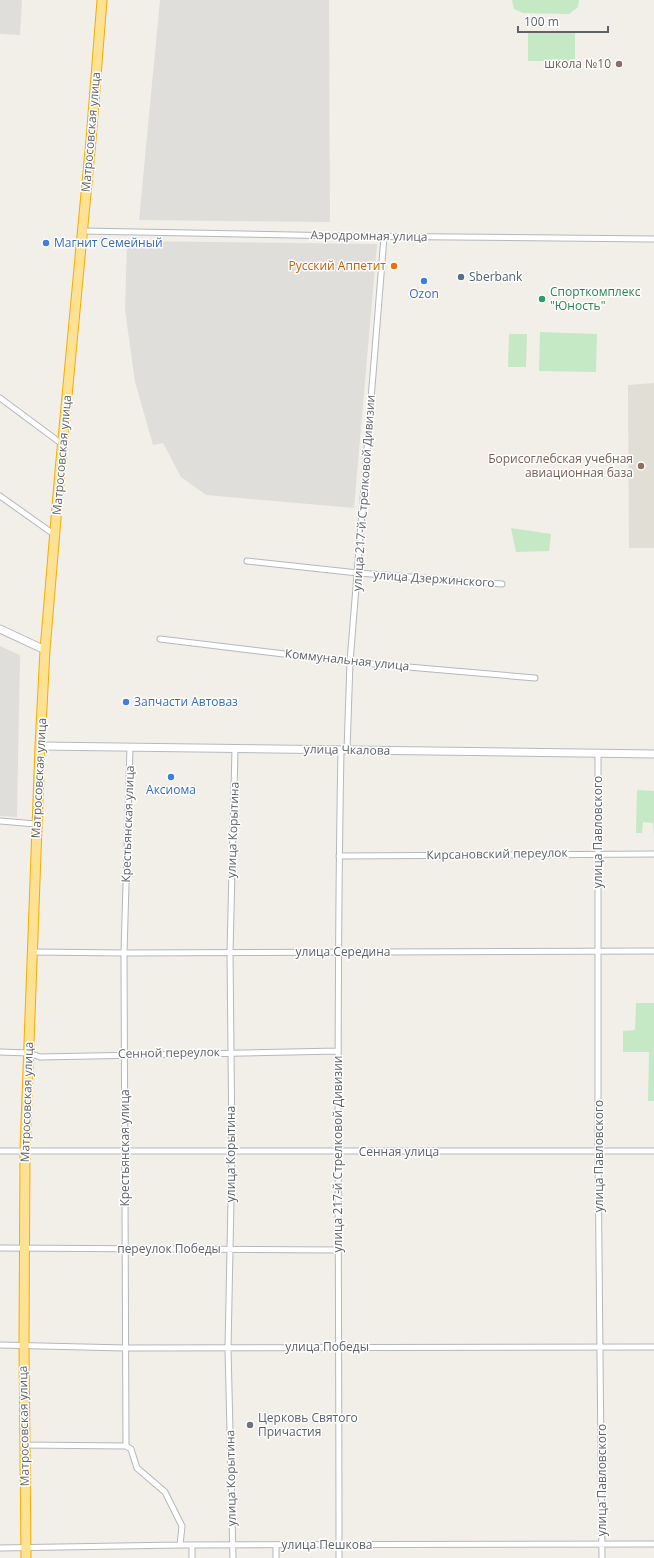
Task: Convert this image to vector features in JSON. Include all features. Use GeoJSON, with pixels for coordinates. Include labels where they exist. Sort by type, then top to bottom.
{"type":"FeatureCollection","features":[{"type":"Feature","properties":{"kind":"highway","name":"Матросовская улица"},"geometry":{"type":"LineString","coordinates":[[26,1558],[24,1445],[25,1151],[36,824],[45,650],[62,444],[83,231],[102,0]]}},
{"type":"Feature","properties":{"kind":"street","name":"Аэродромная улица"},"geometry":{"type":"LineString","coordinates":[[83,231],[384,237],[654,239]]}},
{"type":"Feature","properties":{"kind":"street","name":"улица 217-й Стрелковой Дивизии"},"geometry":{"type":"LineString","coordinates":[[339,1558],[337,1347],[339,856],[350,662],[384,237]]}},
{"type":"Feature","properties":{"kind":"street"},"geometry":{"type":"LineString","coordinates":[[0,398],[62,444]]}},
{"type":"Feature","properties":{"kind":"street"},"geometry":{"type":"LineString","coordinates":[[0,496],[55,535]]}},
{"type":"Feature","properties":{"kind":"street","name":"улица Дзержинского"},"geometry":{"type":"LineString","coordinates":[[247,561],[358,573],[502,584]]}},
{"type":"Feature","properties":{"kind":"street"},"geometry":{"type":"LineString","coordinates":[[0,629],[45,650]]}},
{"type":"Feature","properties":{"kind":"street","name":"Коммунальная улица"},"geometry":{"type":"LineString","coordinates":[[160,639],[350,662],[535,678]]}},
{"type":"Feature","properties":{"kind":"street","name":"улица Чкалова"},"geometry":{"type":"LineString","coordinates":[[40,746],[654,754]]}},
{"type":"Feature","properties":{"kind":"street","name":"Крестьянская улица"},"geometry":{"type":"LineString","coordinates":[[126,1446],[126,1150],[124,953],[130,747]]}},
{"type":"Feature","properties":{"kind":"street","name":"улица Корытина"},"geometry":{"type":"LineString","coordinates":[[233,1558],[228,1348],[232,1150],[230,952],[235,749]]}},
{"type":"Feature","properties":{"kind":"street","name":"улица Павловского"},"geometry":{"type":"LineString","coordinates":[[598,754],[598,1151],[602,1558]]}},
{"type":"Feature","properties":{"kind":"street"},"geometry":{"type":"LineString","coordinates":[[0,821],[36,824]]}},
{"type":"Feature","properties":{"kind":"street","name":"Кирсановский переулок"},"geometry":{"type":"LineString","coordinates":[[339,856],[598,853],[654,854]]}},
{"type":"Feature","properties":{"kind":"street","name":"улица Середина"},"geometry":{"type":"LineString","coordinates":[[32,952],[338,953],[599,950],[654,951]]}},
{"type":"Feature","properties":{"kind":"street","name":"Сенной переулок"},"geometry":{"type":"LineString","coordinates":[[0,1052],[29,1053],[40,1057],[338,1050]]}},
{"type":"Feature","properties":{"kind":"street","name":"Сенная улица"},"geometry":{"type":"LineString","coordinates":[[0,1151],[654,1151]]}},
{"type":"Feature","properties":{"kind":"street","name":"переулок Победы"},"geometry":{"type":"LineString","coordinates":[[0,1248],[229,1248],[338,1250]]}},
{"type":"Feature","properties":{"kind":"street","name":"улица Победы"},"geometry":{"type":"LineString","coordinates":[[0,1345],[125,1348],[654,1347]]}},
{"type":"Feature","properties":{"kind":"street"},"geometry":{"type":"LineString","coordinates":[[24,1445],[126,1446],[131,1449],[137,1468],[165,1492],[182,1526],[180,1545]]}},
{"type":"Feature","properties":{"kind":"street","name":"улица Пешкова"},"geometry":{"type":"LineString","coordinates":[[0,1548],[180,1545],[339,1546],[654,1544]]}},
{"type":"Feature","properties":{"kind":"street"},"geometry":{"type":"LineString","coordinates":[[192,1545],[192,1558]]}},
{"type":"Feature","properties":{"kind":"street"},"geometry":{"type":"LineString","coordinates":[[276,1545],[276,1558]]}},
{"type":"Feature","properties":{"kind":"shaded area"},"geometry":{"type":"Polygon","coordinates":[[[0,0],[22,0],[20,35],[0,34],[0,0]]]}},
{"type":"Feature","properties":{"kind":"shaded area"},"geometry":{"type":"Polygon","coordinates":[[[160,0],[329,0],[330,222],[139,220],[160,0]]]}},
{"type":"Feature","properties":{"kind":"shaded area"},"geometry":{"type":"Polygon","coordinates":[[[127,241],[377,244],[354,508],[206,495],[181,477],[163,443],[153,445],[135,382],[125,310],[127,241]]]}},
{"type":"Feature","properties":{"kind":"shaded area","name":"Борисоглебская учебная авиационная база"},"geometry":{"type":"Polygon","coordinates":[[[654,383],[654,548],[629,548],[628,385],[654,383]]]}},
{"type":"Feature","properties":{"kind":"shaded area"},"geometry":{"type":"Polygon","coordinates":[[[0,646],[20,655],[17,817],[0,816],[0,646]]]}},
{"type":"Feature","properties":{"kind":"green space"},"geometry":{"type":"Polygon","coordinates":[[[512,0],[579,0],[578,7],[569,14],[523,13],[514,9],[512,0]]]}},
{"type":"Feature","properties":{"kind":"green space"},"geometry":{"type":"Polygon","coordinates":[[[528,33],[575,33],[575,61],[528,61],[528,33]]]}},
{"type":"Feature","properties":{"kind":"green space"},"geometry":{"type":"Polygon","coordinates":[[[540,332],[597,334],[596,372],[539,371],[540,332]]]}},
{"type":"Feature","properties":{"kind":"green space"},"geometry":{"type":"Polygon","coordinates":[[[509,334],[527,334],[526,367],[508,367],[509,334]]]}},
{"type":"Feature","properties":{"kind":"green space"},"geometry":{"type":"Polygon","coordinates":[[[511,528],[551,534],[549,551],[516,552],[511,528]]]}},
{"type":"Feature","properties":{"kind":"green space"},"geometry":{"type":"Polygon","coordinates":[[[637,790],[654,791],[654,835],[653,823],[643,822],[642,833],[636,833],[637,790]]]}},
{"type":"Feature","properties":{"kind":"green space"},"geometry":{"type":"Polygon","coordinates":[[[636,1003],[654,1003],[654,1101],[648,1101],[649,1052],[623,1052],[623,1031],[635,1030],[636,1003]]]}},
{"type":"Feature","properties":{"kind":"place","name":"школа №10"},"geometry":{"type":"Point","coordinates":[619,64]}},
{"type":"Feature","properties":{"kind":"place","name":"Магнит Семейный"},"geometry":{"type":"Point","coordinates":[46,243]}},
{"type":"Feature","properties":{"kind":"place","name":"Русский Аппетит"},"geometry":{"type":"Point","coordinates":[394,266]}},
{"type":"Feature","properties":{"kind":"place","name":"Sberbank"},"geometry":{"type":"Point","coordinates":[461,277]}},
{"type":"Feature","properties":{"kind":"place","name":"Ozon"},"geometry":{"type":"Point","coordinates":[424,281]}},
{"type":"Feature","properties":{"kind":"place","name":"Спорткомплекс \"Юность\""},"geometry":{"type":"Point","coordinates":[542,299]}},
{"type":"Feature","properties":{"kind":"place","name":"Борисоглебская учебная авиационная база"},"geometry":{"type":"Point","coordinates":[641,466]}},
{"type":"Feature","properties":{"kind":"place","name":"Запчасти Автоваз"},"geometry":{"type":"Point","coordinates":[126,702]}},
{"type":"Feature","properties":{"kind":"place","name":"Аксиома"},"geometry":{"type":"Point","coordinates":[171,777]}},
{"type":"Feature","properties":{"kind":"place","name":"Церковь Святого Причастия"},"geometry":{"type":"Point","coordinates":[250,1425]}}]}
